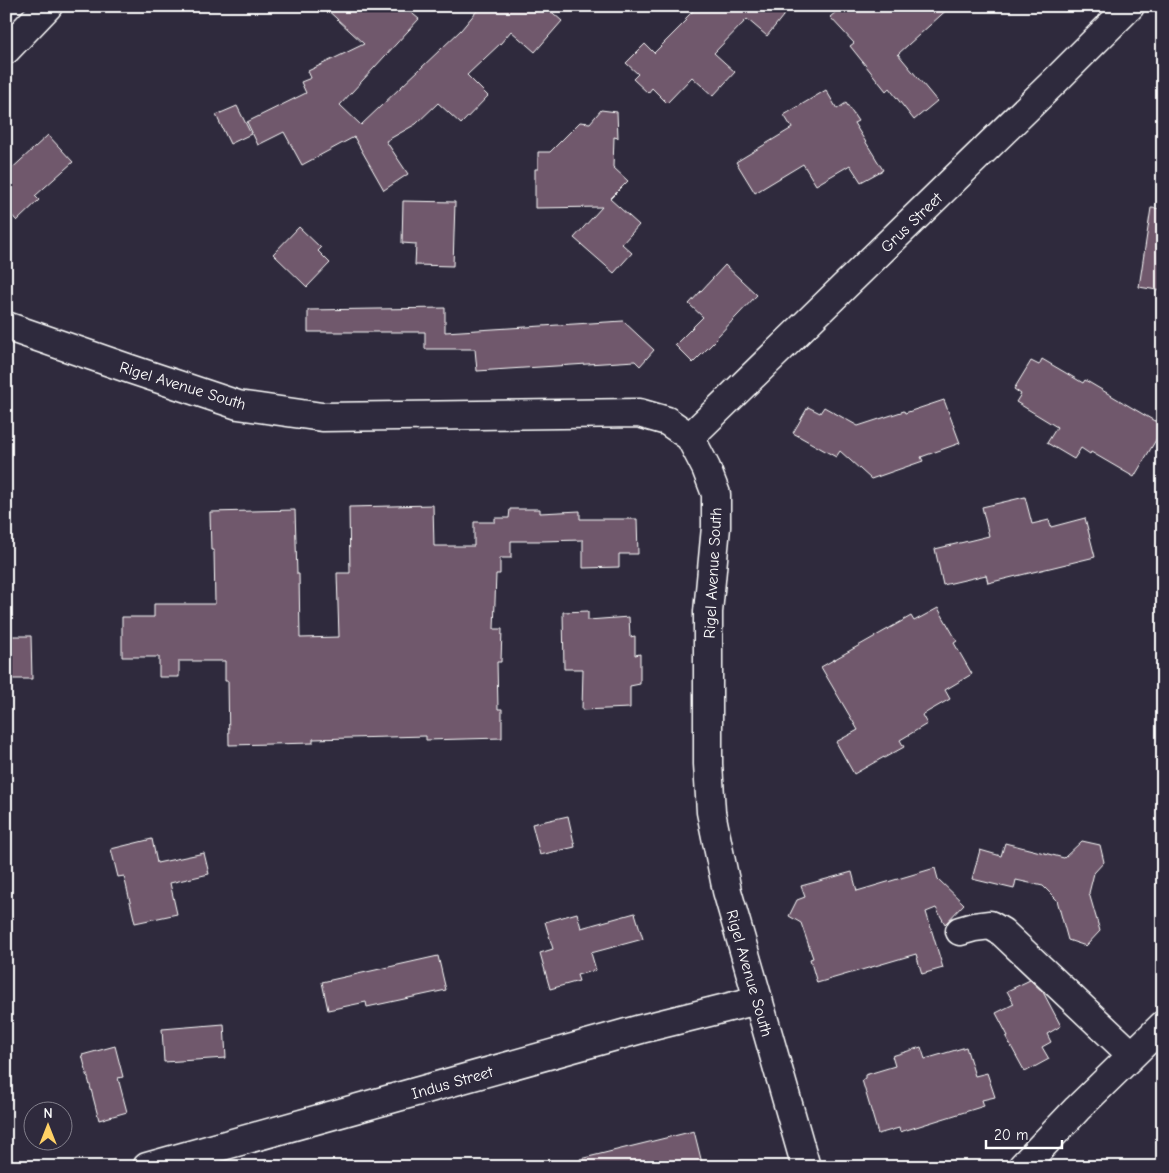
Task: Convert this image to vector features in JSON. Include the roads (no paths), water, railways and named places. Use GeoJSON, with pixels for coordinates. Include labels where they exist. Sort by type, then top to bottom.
{"type":"FeatureCollection","features":[{"type":"Feature","properties":{"kind":"street"},"geometry":{"type":"LineString","coordinates":[[6,50],[48,6]]}},
{"type":"Feature","properties":{"kind":"street","name":"Grus Street"},"geometry":{"type":"LineString","coordinates":[[690,437],[1130,6]]}},
{"type":"Feature","properties":{"kind":"street","name":"Rigel Avenue South"},"geometry":{"type":"LineString","coordinates":[[6,326],[238,405],[322,417],[640,413],[667,421],[690,437],[712,480],[716,494],[716,527],[708,612],[708,764],[711,812],[727,891],[806,1167]]}},
{"type":"Feature","properties":{"kind":"street"},"geometry":{"type":"LineString","coordinates":[[960,932],[974,927],[990,925],[1002,932],[1132,1055]]}},
{"type":"Feature","properties":{"kind":"street","name":"Indus Street"},"geometry":{"type":"LineString","coordinates":[[147,1167],[641,1029],[758,1000]]}},
{"type":"Feature","properties":{"kind":"street"},"geometry":{"type":"LineString","coordinates":[[1022,1167],[1163,1025]]}}]}
